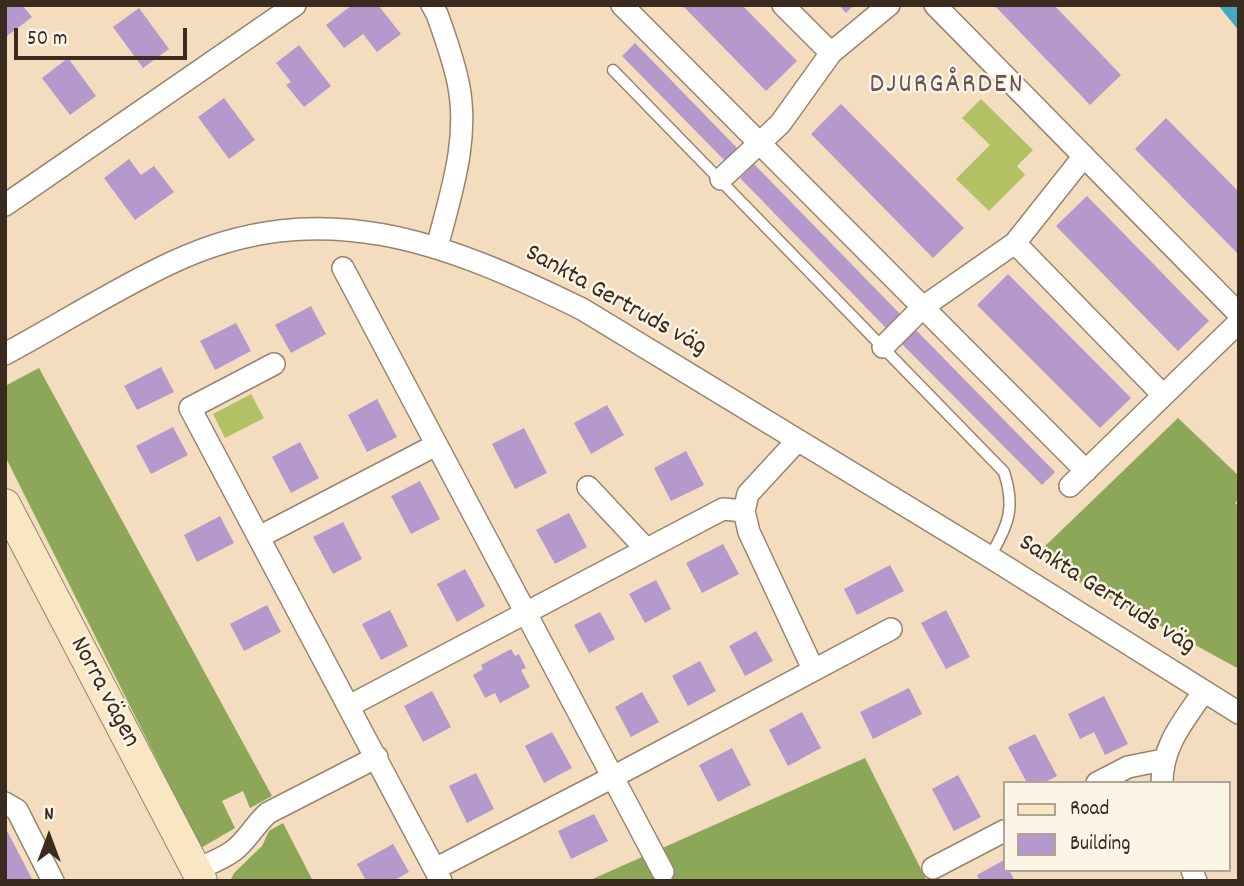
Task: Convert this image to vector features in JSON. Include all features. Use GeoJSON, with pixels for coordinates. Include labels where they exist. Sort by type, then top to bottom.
{"type":"FeatureCollection","features":[{"type":"Feature","properties":{"kind":"street"},"geometry":{"type":"LineString","coordinates":[[5,205],[295,5]]}},
{"type":"Feature","properties":{"kind":"street"},"geometry":{"type":"LineString","coordinates":[[432,5],[458,83],[461,138],[457,175],[437,247]]}},
{"type":"Feature","properties":{"kind":"street"},"geometry":{"type":"LineString","coordinates":[[622,5],[1086,471]]}},
{"type":"Feature","properties":{"kind":"street"},"geometry":{"type":"LineString","coordinates":[[783,5],[831,53]]}},
{"type":"Feature","properties":{"kind":"street"},"geometry":{"type":"LineString","coordinates":[[721,179],[780,124],[831,53],[889,5]]}},
{"type":"Feature","properties":{"kind":"street"},"geometry":{"type":"LineString","coordinates":[[935,5],[1239,314]]}},
{"type":"Feature","properties":{"kind":"street"},"geometry":{"type":"LineString","coordinates":[[884,347],[923,307],[1015,243],[1084,156]]}},
{"type":"Feature","properties":{"kind":"street","name":"Sankta Gertruds väg"},"geometry":{"type":"LineString","coordinates":[[5,354],[172,262],[245,236],[286,229],[326,227],[370,231],[437,247],[521,279],[582,309],[990,557],[1239,713]]}},
{"type":"Feature","properties":{"kind":"street"},"geometry":{"type":"LineString","coordinates":[[1015,243],[1163,395]]}},
{"type":"Feature","properties":{"kind":"street"},"geometry":{"type":"LineString","coordinates":[[343,268],[663,872]]}},
{"type":"Feature","properties":{"kind":"street"},"geometry":{"type":"LineString","coordinates":[[1070,486],[1239,322]]}},
{"type":"Feature","properties":{"kind":"street"},"geometry":{"type":"LineString","coordinates":[[274,364],[190,408],[438,875],[613,777],[891,629]]}},
{"type":"Feature","properties":{"kind":"street"},"geometry":{"type":"LineString","coordinates":[[797,441],[748,494],[744,511],[748,531],[813,670]]}},
{"type":"Feature","properties":{"kind":"street"},"geometry":{"type":"LineString","coordinates":[[259,537],[436,445]]}},
{"type":"Feature","properties":{"kind":"street"},"geometry":{"type":"LineString","coordinates":[[588,487],[646,549]]}},
{"type":"Feature","properties":{"kind":"street","name":"Norra vägen"},"geometry":{"type":"LineString","coordinates":[[5,504],[12,536],[199,875]]}},
{"type":"Feature","properties":{"kind":"street"},"geometry":{"type":"LineString","coordinates":[[349,706],[723,509],[744,511]]}},
{"type":"Feature","properties":{"kind":"street","name":"Sankta Gertruds väg"},"geometry":{"type":"LineString","coordinates":[[1162,781],[1163,760],[1169,744],[1204,691]]}},
{"type":"Feature","properties":{"kind":"street"},"geometry":{"type":"LineString","coordinates":[[199,875],[233,851],[268,813],[377,757]]}},
{"type":"Feature","properties":{"kind":"street"},"geometry":{"type":"LineString","coordinates":[[1101,781],[1128,767],[1163,760]]}},
{"type":"Feature","properties":{"kind":"street"},"geometry":{"type":"LineString","coordinates":[[9,810],[53,881]]}},
{"type":"Feature","properties":{"kind":"street"},"geometry":{"type":"LineString","coordinates":[[933,868],[1002,832]]}},
{"type":"Feature","properties":{"kind":"lane"},"geometry":{"type":"LineString","coordinates":[[613,70],[1004,472],[1009,488],[1010,515],[990,557]]}},
{"type":"Feature","properties":{"kind":"green space"},"geometry":{"type":"Polygon","coordinates":[[[981,99],[1033,150],[1017,166],[1025,175],[989,211],[956,179],[990,145],[962,118],[981,99]]]}},
{"type":"Feature","properties":{"kind":"green space"},"geometry":{"type":"Polygon","coordinates":[[[39,368],[272,796],[250,808],[243,791],[222,801],[235,828],[201,848],[5,456],[5,386],[39,368]]]}},
{"type":"Feature","properties":{"kind":"green space"},"geometry":{"type":"Polygon","coordinates":[[[251,394],[264,418],[225,438],[213,414],[251,394]]]}},
{"type":"Feature","properties":{"kind":"green space"},"geometry":{"type":"Polygon","coordinates":[[[1178,418],[1239,476],[1239,499],[1235,503],[1239,506],[1239,669],[1051,566],[1041,550],[1178,418]]]}},
{"type":"Feature","properties":{"kind":"green space"},"geometry":{"type":"Polygon","coordinates":[[[865,758],[927,881],[588,881],[865,758]]]}},
{"type":"Feature","properties":{"kind":"green space"},"geometry":{"type":"Polygon","coordinates":[[[283,823],[313,881],[230,881],[234,873],[262,846],[269,831],[283,823]]]}},
{"type":"Feature","properties":{"kind":"water"},"geometry":{"type":"Polygon","coordinates":[[[1218,5],[1239,5],[1239,31],[1218,5]]]}},
{"type":"Feature","properties":{"kind":"building"},"geometry":{"type":"Polygon","coordinates":[[[9,5],[22,5],[32,17],[7,36],[5,8],[9,5]]]}},
{"type":"Feature","properties":{"kind":"building"},"geometry":{"type":"Polygon","coordinates":[[[352,5],[378,5],[401,34],[377,52],[363,34],[344,48],[326,25],[352,5]]]}},
{"type":"Feature","properties":{"kind":"building"},"geometry":{"type":"Polygon","coordinates":[[[682,5],[742,5],[797,61],[766,91],[682,5]]]}},
{"type":"Feature","properties":{"kind":"building"},"geometry":{"type":"Polygon","coordinates":[[[839,5],[854,5],[846,13],[839,5]]]}},
{"type":"Feature","properties":{"kind":"building"},"geometry":{"type":"Polygon","coordinates":[[[994,5],[1054,5],[1121,75],[1090,105],[994,5]]]}},
{"type":"Feature","properties":{"kind":"building"},"geometry":{"type":"Polygon","coordinates":[[[139,8],[169,49],[143,68],[113,27],[139,8]]]}},
{"type":"Feature","properties":{"kind":"building"},"geometry":{"type":"Polygon","coordinates":[[[635,43],[740,151],[727,163],[622,56],[635,43]]]}},
{"type":"Feature","properties":{"kind":"building"},"geometry":{"type":"Polygon","coordinates":[[[299,45],[331,86],[304,107],[286,85],[291,82],[276,63],[299,45]]]}},
{"type":"Feature","properties":{"kind":"building"},"geometry":{"type":"Polygon","coordinates":[[[68,58],[96,96],[70,115],[42,78],[68,58]]]}},
{"type":"Feature","properties":{"kind":"building"},"geometry":{"type":"Polygon","coordinates":[[[224,98],[255,140],[229,159],[198,117],[224,98]]]}},
{"type":"Feature","properties":{"kind":"building"},"geometry":{"type":"Polygon","coordinates":[[[841,104],[964,228],[933,258],[811,134],[841,104]]]}},
{"type":"Feature","properties":{"kind":"building"},"geometry":{"type":"Polygon","coordinates":[[[1166,118],[1239,192],[1239,255],[1135,149],[1166,118]]]}},
{"type":"Feature","properties":{"kind":"building"},"geometry":{"type":"Polygon","coordinates":[[[129,159],[141,175],[154,166],[174,192],[135,220],[104,178],[129,159]]]}},
{"type":"Feature","properties":{"kind":"building"},"geometry":{"type":"Polygon","coordinates":[[[754,164],[901,315],[887,329],[740,178],[754,164]]]}},
{"type":"Feature","properties":{"kind":"building"},"geometry":{"type":"Polygon","coordinates":[[[1087,196],[1209,321],[1178,351],[1056,226],[1087,196]]]}},
{"type":"Feature","properties":{"kind":"building"},"geometry":{"type":"Polygon","coordinates":[[[1008,274],[1131,398],[1100,428],[977,305],[1008,274]]]}},
{"type":"Feature","properties":{"kind":"building"},"geometry":{"type":"Polygon","coordinates":[[[311,306],[326,334],[291,353],[275,325],[311,306]]]}},
{"type":"Feature","properties":{"kind":"building"},"geometry":{"type":"Polygon","coordinates":[[[236,323],[251,351],[215,370],[200,341],[236,323]]]}},
{"type":"Feature","properties":{"kind":"building"},"geometry":{"type":"Polygon","coordinates":[[[914,328],[1055,472],[1042,485],[900,342],[914,328]]]}},
{"type":"Feature","properties":{"kind":"building"},"geometry":{"type":"Polygon","coordinates":[[[161,367],[174,392],[137,410],[124,386],[161,367]]]}},
{"type":"Feature","properties":{"kind":"building"},"geometry":{"type":"Polygon","coordinates":[[[377,399],[397,437],[367,452],[348,415],[377,399]]]}},
{"type":"Feature","properties":{"kind":"building"},"geometry":{"type":"Polygon","coordinates":[[[607,405],[624,435],[591,454],[574,423],[607,405]]]}},
{"type":"Feature","properties":{"kind":"building"},"geometry":{"type":"Polygon","coordinates":[[[173,427],[188,455],[151,474],[136,446],[173,427]]]}},
{"type":"Feature","properties":{"kind":"building"},"geometry":{"type":"Polygon","coordinates":[[[524,428],[547,473],[515,489],[492,444],[524,428]]]}},
{"type":"Feature","properties":{"kind":"building"},"geometry":{"type":"Polygon","coordinates":[[[300,442],[319,478],[291,493],[272,457],[300,442]]]}},
{"type":"Feature","properties":{"kind":"building"},"geometry":{"type":"Polygon","coordinates":[[[686,451],[704,485],[671,501],[654,468],[686,451]]]}},
{"type":"Feature","properties":{"kind":"building"},"geometry":{"type":"Polygon","coordinates":[[[420,481],[440,519],[411,534],[391,496],[420,481]]]}},
{"type":"Feature","properties":{"kind":"building"},"geometry":{"type":"Polygon","coordinates":[[[569,513],[587,547],[555,564],[536,530],[569,513]]]}},
{"type":"Feature","properties":{"kind":"building"},"geometry":{"type":"Polygon","coordinates":[[[220,516],[234,543],[197,562],[184,535],[220,516]]]}},
{"type":"Feature","properties":{"kind":"building"},"geometry":{"type":"Polygon","coordinates":[[[343,522],[362,559],[333,574],[313,537],[343,522]]]}},
{"type":"Feature","properties":{"kind":"building"},"geometry":{"type":"Polygon","coordinates":[[[723,544],[739,574],[702,593],[686,563],[723,544]]]}},
{"type":"Feature","properties":{"kind":"building"},"geometry":{"type":"Polygon","coordinates":[[[890,565],[904,591],[857,615],[844,589],[890,565]]]}},
{"type":"Feature","properties":{"kind":"building"},"geometry":{"type":"Polygon","coordinates":[[[465,569],[485,606],[457,622],[437,584],[465,569]]]}},
{"type":"Feature","properties":{"kind":"building"},"geometry":{"type":"Polygon","coordinates":[[[656,580],[671,609],[645,623],[629,594],[656,580]]]}},
{"type":"Feature","properties":{"kind":"building"},"geometry":{"type":"Polygon","coordinates":[[[267,605],[281,632],[244,651],[230,624],[267,605]]]}},
{"type":"Feature","properties":{"kind":"building"},"geometry":{"type":"Polygon","coordinates":[[[390,610],[408,646],[381,660],[362,624],[390,610]]]}},
{"type":"Feature","properties":{"kind":"building"},"geometry":{"type":"Polygon","coordinates":[[[946,610],[970,657],[946,669],[921,623],[946,610]]]}},
{"type":"Feature","properties":{"kind":"building"},"geometry":{"type":"Polygon","coordinates":[[[600,612],[615,639],[589,653],[574,625],[600,612]]]}},
{"type":"Feature","properties":{"kind":"building"},"geometry":{"type":"Polygon","coordinates":[[[756,631],[773,661],[745,676],[729,646],[756,631]]]}},
{"type":"Feature","properties":{"kind":"building"},"geometry":{"type":"Polygon","coordinates":[[[511,649],[515,656],[519,654],[526,668],[521,670],[530,687],[500,703],[495,693],[485,698],[473,675],[483,669],[481,665],[511,649]]]}},
{"type":"Feature","properties":{"kind":"building"},"geometry":{"type":"Polygon","coordinates":[[[700,661],[716,691],[688,706],[672,676],[700,661]]]}},
{"type":"Feature","properties":{"kind":"building"},"geometry":{"type":"Polygon","coordinates":[[[909,688],[922,714],[873,739],[860,712],[909,688]]]}},
{"type":"Feature","properties":{"kind":"building"},"geometry":{"type":"Polygon","coordinates":[[[432,691],[451,727],[423,742],[404,706],[432,691]]]}},
{"type":"Feature","properties":{"kind":"building"},"geometry":{"type":"Polygon","coordinates":[[[642,692],[659,722],[631,737],[615,707],[642,692]]]}},
{"type":"Feature","properties":{"kind":"building"},"geometry":{"type":"Polygon","coordinates":[[[1104,696],[1128,744],[1105,755],[1094,732],[1080,739],[1068,714],[1104,696]]]}},
{"type":"Feature","properties":{"kind":"building"},"geometry":{"type":"Polygon","coordinates":[[[802,712],[821,748],[788,766],[769,730],[802,712]]]}},
{"type":"Feature","properties":{"kind":"building"},"geometry":{"type":"Polygon","coordinates":[[[552,732],[572,768],[544,783],[525,746],[552,732]]]}},
{"type":"Feature","properties":{"kind":"building"},"geometry":{"type":"Polygon","coordinates":[[[1035,734],[1057,776],[1047,781],[1026,781],[1008,747],[1035,734]]]}},
{"type":"Feature","properties":{"kind":"building"},"geometry":{"type":"Polygon","coordinates":[[[732,748],[751,785],[718,802],[699,765],[732,748]]]}},
{"type":"Feature","properties":{"kind":"building"},"geometry":{"type":"Polygon","coordinates":[[[476,773],[494,809],[467,823],[449,786],[476,773]]]}},
{"type":"Feature","properties":{"kind":"building"},"geometry":{"type":"Polygon","coordinates":[[[958,775],[981,817],[954,831],[932,789],[958,775]]]}},
{"type":"Feature","properties":{"kind":"building"},"geometry":{"type":"Polygon","coordinates":[[[594,814],[608,841],[571,859],[558,831],[594,814]]]}},
{"type":"Feature","properties":{"kind":"building"},"geometry":{"type":"Polygon","coordinates":[[[5,827],[16,848],[33,881],[5,881],[5,827]]]}},
{"type":"Feature","properties":{"kind":"building"},"geometry":{"type":"Polygon","coordinates":[[[393,844],[409,872],[393,881],[366,881],[357,864],[393,844]]]}},
{"type":"Feature","properties":{"kind":"building"},"geometry":{"type":"Polygon","coordinates":[[[1002,861],[1002,872],[1010,872],[1015,881],[980,881],[977,875],[1002,861]]]}},
{"type":"Feature","properties":{"kind":"district","name":"DJURGÅRDEN"},"geometry":{"type":"Point","coordinates":[947,87]}}]}
